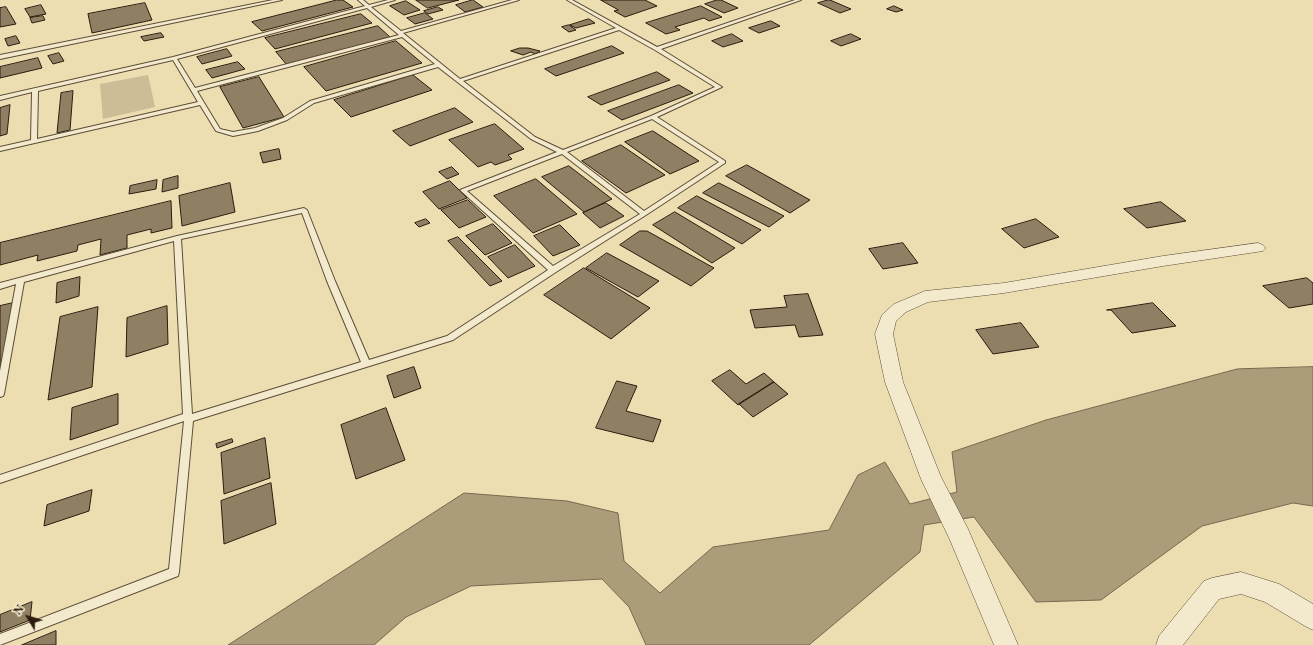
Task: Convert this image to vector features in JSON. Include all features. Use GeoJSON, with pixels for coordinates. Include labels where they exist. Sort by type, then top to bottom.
{"type":"FeatureCollection","features":[{"type":"Feature","properties":{"kind":"street"},"geometry":{"type":"LineString","coordinates":[[1006,645],[960,536],[931,479],[894,382],[884,334],[888,319],[900,308],[925,297],[1004,288],[1163,261],[1258,248]]}},
{"type":"Feature","properties":{"kind":"street"},"geometry":{"type":"LineString","coordinates":[[1168,645],[1212,589],[1241,583],[1271,592],[1313,618]]}},
{"type":"Feature","properties":{"kind":"lane"},"geometry":{"type":"LineString","coordinates":[[0,57],[280,0]]}},
{"type":"Feature","properties":{"kind":"lane"},"geometry":{"type":"LineString","coordinates":[[360,0],[438,65],[533,138],[563,152],[644,214]]}},
{"type":"Feature","properties":{"kind":"lane"},"geometry":{"type":"LineString","coordinates":[[0,98],[174,58],[392,0]]}},
{"type":"Feature","properties":{"kind":"lane"},"geometry":{"type":"LineString","coordinates":[[193,90],[401,34],[517,0]]}},
{"type":"Feature","properties":{"kind":"lane"},"geometry":{"type":"LineString","coordinates":[[553,270],[463,190],[653,117],[719,87],[657,49],[569,0]]}},
{"type":"Feature","properties":{"kind":"lane"},"geometry":{"type":"LineString","coordinates":[[657,49],[799,0]]}},
{"type":"Feature","properties":{"kind":"lane"},"geometry":{"type":"LineString","coordinates":[[459,81],[620,28]]}},
{"type":"Feature","properties":{"kind":"lane"},"geometry":{"type":"LineString","coordinates":[[174,58],[218,130],[233,134],[256,130],[285,119],[312,102],[438,65]]}},
{"type":"Feature","properties":{"kind":"lane"},"geometry":{"type":"LineString","coordinates":[[34,142],[35,90]]}},
{"type":"Feature","properties":{"kind":"lane"},"geometry":{"type":"LineString","coordinates":[[0,149],[202,104]]}},
{"type":"Feature","properties":{"kind":"lane"},"geometry":{"type":"LineString","coordinates":[[0,479],[189,418],[450,338],[553,270],[644,214],[722,162],[653,117]]}},
{"type":"Feature","properties":{"kind":"lane"},"geometry":{"type":"LineString","coordinates":[[0,286],[177,238],[304,210],[331,282],[366,363]]}},
{"type":"Feature","properties":{"kind":"lane"},"geometry":{"type":"LineString","coordinates":[[0,640],[174,572],[189,418],[177,238]]}},
{"type":"Feature","properties":{"kind":"lane"},"geometry":{"type":"LineString","coordinates":[[0,394],[20,280]]}},
{"type":"Feature","properties":{"kind":"shaded area"},"geometry":{"type":"Polygon","coordinates":[[[148,75],[155,107],[103,119],[100,84],[148,75]]]}},
{"type":"Feature","properties":{"kind":"shaded area"},"geometry":{"type":"Polygon","coordinates":[[[1313,367],[1313,506],[1293,503],[1202,526],[1101,600],[1036,602],[974,517],[924,525],[920,552],[809,645],[646,645],[629,607],[602,579],[471,586],[406,617],[374,645],[228,645],[464,493],[567,501],[618,513],[624,561],[660,593],[713,547],[829,530],[858,475],[885,462],[910,504],[957,492],[952,452],[1046,420],[1237,369],[1313,367]]]}},
{"type":"Feature","properties":{"kind":"building"},"geometry":{"type":"Polygon","coordinates":[[[337,0],[343,0],[353,7],[262,31],[252,22],[337,0]]]}},
{"type":"Feature","properties":{"kind":"building"},"geometry":{"type":"Polygon","coordinates":[[[416,0],[459,0],[428,8],[416,0]]]}},
{"type":"Feature","properties":{"kind":"building"},"geometry":{"type":"Polygon","coordinates":[[[473,0],[483,7],[465,12],[456,5],[473,0]]]}},
{"type":"Feature","properties":{"kind":"building"},"geometry":{"type":"Polygon","coordinates":[[[601,0],[645,0],[657,6],[625,17],[614,11],[618,10],[601,0]]]}},
{"type":"Feature","properties":{"kind":"building"},"geometry":{"type":"Polygon","coordinates":[[[721,0],[738,8],[724,13],[705,4],[721,0]]]}},
{"type":"Feature","properties":{"kind":"building"},"geometry":{"type":"Polygon","coordinates":[[[828,0],[851,9],[840,13],[818,3],[828,0]]]}},
{"type":"Feature","properties":{"kind":"building"},"geometry":{"type":"Polygon","coordinates":[[[406,1],[420,10],[404,15],[390,6],[406,1]]]}},
{"type":"Feature","properties":{"kind":"building"},"geometry":{"type":"Polygon","coordinates":[[[145,3],[152,20],[92,33],[88,14],[145,3]]]}},
{"type":"Feature","properties":{"kind":"building"},"geometry":{"type":"Polygon","coordinates":[[[41,5],[46,14],[30,17],[25,9],[41,5]]]}},
{"type":"Feature","properties":{"kind":"building"},"geometry":{"type":"Polygon","coordinates":[[[701,6],[722,17],[709,21],[704,18],[675,27],[680,30],[666,34],[646,23],[701,6]]]}},
{"type":"Feature","properties":{"kind":"building"},"geometry":{"type":"Polygon","coordinates":[[[894,6],[903,10],[896,12],[887,9],[894,6]]]}},
{"type":"Feature","properties":{"kind":"building"},"geometry":{"type":"Polygon","coordinates":[[[6,7],[16,24],[0,27],[0,8],[6,7]]]}},
{"type":"Feature","properties":{"kind":"building"},"geometry":{"type":"Polygon","coordinates":[[[438,7],[443,10],[428,14],[424,11],[438,7]]]}},
{"type":"Feature","properties":{"kind":"building"},"geometry":{"type":"Polygon","coordinates":[[[425,13],[433,19],[415,24],[407,18],[425,13]]]}},
{"type":"Feature","properties":{"kind":"building"},"geometry":{"type":"Polygon","coordinates":[[[361,14],[372,23],[275,49],[265,38],[361,14]]]}},
{"type":"Feature","properties":{"kind":"building"},"geometry":{"type":"Polygon","coordinates":[[[43,16],[45,20],[32,23],[30,18],[43,16]]]}},
{"type":"Feature","properties":{"kind":"building"},"geometry":{"type":"Polygon","coordinates":[[[589,19],[595,23],[576,28],[570,25],[589,19]]]}},
{"type":"Feature","properties":{"kind":"building"},"geometry":{"type":"Polygon","coordinates":[[[771,21],[780,26],[759,33],[749,28],[771,21]]]}},
{"type":"Feature","properties":{"kind":"building"},"geometry":{"type":"Polygon","coordinates":[[[569,25],[576,30],[569,32],[562,27],[569,25]]]}},
{"type":"Feature","properties":{"kind":"building"},"geometry":{"type":"Polygon","coordinates":[[[378,26],[390,37],[287,65],[276,52],[378,26]]]}},
{"type":"Feature","properties":{"kind":"building"},"geometry":{"type":"Polygon","coordinates":[[[161,33],[164,37],[144,41],[141,37],[161,33]]]}},
{"type":"Feature","properties":{"kind":"building"},"geometry":{"type":"Polygon","coordinates":[[[732,34],[743,41],[723,47],[712,41],[732,34]]]}},
{"type":"Feature","properties":{"kind":"building"},"geometry":{"type":"Polygon","coordinates":[[[851,34],[861,39],[841,46],[831,41],[851,34]]]}},
{"type":"Feature","properties":{"kind":"building"},"geometry":{"type":"Polygon","coordinates":[[[16,36],[20,43],[8,46],[5,39],[16,36]]]}},
{"type":"Feature","properties":{"kind":"building"},"geometry":{"type":"Polygon","coordinates":[[[396,41],[422,63],[326,91],[304,67],[396,41]]]}},
{"type":"Feature","properties":{"kind":"building"},"geometry":{"type":"Polygon","coordinates":[[[612,46],[624,53],[556,76],[545,69],[612,46]]]}},
{"type":"Feature","properties":{"kind":"building"},"geometry":{"type":"Polygon","coordinates":[[[520,48],[540,51],[535,54],[531,52],[523,55],[511,51],[520,48]]]}},
{"type":"Feature","properties":{"kind":"building"},"geometry":{"type":"Polygon","coordinates":[[[227,49],[232,56],[202,64],[197,57],[227,49]]]}},
{"type":"Feature","properties":{"kind":"building"},"geometry":{"type":"Polygon","coordinates":[[[59,53],[64,61],[53,64],[48,56],[59,53]]]}},
{"type":"Feature","properties":{"kind":"building"},"geometry":{"type":"Polygon","coordinates":[[[38,58],[42,68],[0,78],[0,67],[38,58]]]}},
{"type":"Feature","properties":{"kind":"building"},"geometry":{"type":"Polygon","coordinates":[[[238,62],[245,69],[212,78],[206,70],[238,62]]]}},
{"type":"Feature","properties":{"kind":"building"},"geometry":{"type":"Polygon","coordinates":[[[657,72],[670,80],[601,105],[588,97],[657,72]]]}},
{"type":"Feature","properties":{"kind":"building"},"geometry":{"type":"Polygon","coordinates":[[[413,75],[432,90],[351,117],[334,100],[413,75]]]}},
{"type":"Feature","properties":{"kind":"building"},"geometry":{"type":"Polygon","coordinates":[[[259,77],[284,117],[243,128],[220,87],[259,77]]]}},
{"type":"Feature","properties":{"kind":"building"},"geometry":{"type":"Polygon","coordinates":[[[679,85],[693,93],[622,120],[608,111],[679,85]]]}},
{"type":"Feature","properties":{"kind":"building"},"geometry":{"type":"Polygon","coordinates":[[[73,91],[70,130],[57,133],[61,93],[73,91]]]}},
{"type":"Feature","properties":{"kind":"building"},"geometry":{"type":"Polygon","coordinates":[[[10,105],[7,134],[0,136],[0,108],[10,105]]]}},
{"type":"Feature","properties":{"kind":"building"},"geometry":{"type":"Polygon","coordinates":[[[455,108],[473,122],[410,146],[393,131],[455,108]]]}},
{"type":"Feature","properties":{"kind":"building"},"geometry":{"type":"Polygon","coordinates":[[[495,124],[524,149],[508,155],[512,159],[495,165],[491,162],[478,167],[449,140],[495,124]]]}},
{"type":"Feature","properties":{"kind":"building"},"geometry":{"type":"Polygon","coordinates":[[[653,131],[699,161],[670,174],[625,142],[653,131]]]}},
{"type":"Feature","properties":{"kind":"building"},"geometry":{"type":"Polygon","coordinates":[[[621,145],[665,175],[626,193],[582,161],[621,145]]]}},
{"type":"Feature","properties":{"kind":"building"},"geometry":{"type":"Polygon","coordinates":[[[279,149],[281,159],[263,163],[260,153],[279,149]]]}},
{"type":"Feature","properties":{"kind":"building"},"geometry":{"type":"Polygon","coordinates":[[[747,165],[810,200],[790,213],[726,176],[747,165]]]}},
{"type":"Feature","properties":{"kind":"building"},"geometry":{"type":"Polygon","coordinates":[[[569,166],[612,199],[584,212],[542,177],[569,166]]]}},
{"type":"Feature","properties":{"kind":"building"},"geometry":{"type":"Polygon","coordinates":[[[452,167],[459,174],[447,179],[439,172],[452,167]]]}},
{"type":"Feature","properties":{"kind":"building"},"geometry":{"type":"Polygon","coordinates":[[[178,176],[178,188],[162,192],[163,180],[178,176]]]}},
{"type":"Feature","properties":{"kind":"building"},"geometry":{"type":"Polygon","coordinates":[[[536,179],[577,214],[533,233],[494,196],[536,179]]]}},
{"type":"Feature","properties":{"kind":"building"},"geometry":{"type":"Polygon","coordinates":[[[157,180],[156,189],[129,194],[130,186],[157,180]]]}},
{"type":"Feature","properties":{"kind":"building"},"geometry":{"type":"Polygon","coordinates":[[[450,181],[467,198],[439,209],[423,192],[450,181]]]}},
{"type":"Feature","properties":{"kind":"building"},"geometry":{"type":"Polygon","coordinates":[[[230,183],[235,212],[182,226],[179,196],[230,183]]]}},
{"type":"Feature","properties":{"kind":"building"},"geometry":{"type":"Polygon","coordinates":[[[719,183],[784,216],[769,227],[703,193],[719,183]]]}},
{"type":"Feature","properties":{"kind":"building"},"geometry":{"type":"Polygon","coordinates":[[[697,196],[761,230],[742,244],[678,208],[697,196]]]}},
{"type":"Feature","properties":{"kind":"building"},"geometry":{"type":"Polygon","coordinates":[[[468,200],[486,217],[459,228],[441,210],[468,200]]]}},
{"type":"Feature","properties":{"kind":"building"},"geometry":{"type":"Polygon","coordinates":[[[171,201],[172,228],[151,233],[151,229],[127,235],[127,248],[100,255],[101,239],[78,245],[77,251],[37,261],[38,255],[0,265],[0,243],[171,201]]]}},
{"type":"Feature","properties":{"kind":"building"},"geometry":{"type":"Polygon","coordinates":[[[1161,202],[1186,221],[1147,228],[1124,209],[1161,202]]]}},
{"type":"Feature","properties":{"kind":"building"},"geometry":{"type":"Polygon","coordinates":[[[606,203],[624,216],[600,228],[583,213],[606,203]]]}},
{"type":"Feature","properties":{"kind":"building"},"geometry":{"type":"Polygon","coordinates":[[[675,212],[735,248],[712,263],[653,225],[675,212]]]}},
{"type":"Feature","properties":{"kind":"building"},"geometry":{"type":"Polygon","coordinates":[[[426,219],[430,223],[419,227],[415,223],[426,219]]]}},
{"type":"Feature","properties":{"kind":"building"},"geometry":{"type":"Polygon","coordinates":[[[1036,219],[1059,237],[1024,248],[1002,229],[1036,219]]]}},
{"type":"Feature","properties":{"kind":"building"},"geometry":{"type":"Polygon","coordinates":[[[493,224],[512,243],[485,255],[466,236],[493,224]]]}},
{"type":"Feature","properties":{"kind":"building"},"geometry":{"type":"Polygon","coordinates":[[[560,225],[580,245],[553,256],[534,236],[560,225]]]}},
{"type":"Feature","properties":{"kind":"building"},"geometry":{"type":"Polygon","coordinates":[[[640,231],[647,231],[714,268],[691,286],[620,245],[640,231]]]}},
{"type":"Feature","properties":{"kind":"building"},"geometry":{"type":"Polygon","coordinates":[[[458,237],[502,281],[490,286],[448,241],[458,237]]]}},
{"type":"Feature","properties":{"kind":"building"},"geometry":{"type":"Polygon","coordinates":[[[903,243],[918,263],[883,269],[869,249],[903,243]]]}},
{"type":"Feature","properties":{"kind":"building"},"geometry":{"type":"Polygon","coordinates":[[[515,245],[535,266],[508,278],[488,257],[515,245]]]}},
{"type":"Feature","properties":{"kind":"building"},"geometry":{"type":"Polygon","coordinates":[[[607,253],[659,281],[638,297],[586,268],[607,253]]]}},
{"type":"Feature","properties":{"kind":"building"},"geometry":{"type":"Polygon","coordinates":[[[584,268],[650,308],[611,339],[544,295],[584,268]]]}},
{"type":"Feature","properties":{"kind":"building"},"geometry":{"type":"Polygon","coordinates":[[[80,277],[79,296],[56,303],[57,283],[80,277]]]}},
{"type":"Feature","properties":{"kind":"building"},"geometry":{"type":"Polygon","coordinates":[[[1307,278],[1313,283],[1313,304],[1289,308],[1263,286],[1307,278]]]}},
{"type":"Feature","properties":{"kind":"building"},"geometry":{"type":"Polygon","coordinates":[[[808,294],[823,335],[799,337],[795,325],[755,328],[750,310],[787,307],[784,296],[808,294]]]}},
{"type":"Feature","properties":{"kind":"building"},"geometry":{"type":"Polygon","coordinates":[[[13,303],[0,373],[0,306],[13,303]]]}},
{"type":"Feature","properties":{"kind":"building"},"geometry":{"type":"Polygon","coordinates":[[[1153,303],[1176,326],[1132,333],[1111,310],[1107,310],[1153,303]]]}},
{"type":"Feature","properties":{"kind":"building"},"geometry":{"type":"Polygon","coordinates":[[[167,306],[168,344],[126,357],[127,318],[167,306]]]}},
{"type":"Feature","properties":{"kind":"building"},"geometry":{"type":"Polygon","coordinates":[[[98,307],[92,387],[48,400],[60,317],[98,307]]]}},
{"type":"Feature","properties":{"kind":"building"},"geometry":{"type":"Polygon","coordinates":[[[1021,323],[1039,347],[993,354],[976,330],[1021,323]]]}},
{"type":"Feature","properties":{"kind":"building"},"geometry":{"type":"Polygon","coordinates":[[[414,367],[421,388],[394,398],[387,376],[414,367]]]}},
{"type":"Feature","properties":{"kind":"building"},"geometry":{"type":"Polygon","coordinates":[[[730,370],[746,384],[764,373],[774,382],[738,405],[712,381],[730,370]]]}},
{"type":"Feature","properties":{"kind":"building"},"geometry":{"type":"Polygon","coordinates":[[[617,381],[637,386],[626,411],[661,420],[653,442],[596,428],[617,381]]]}},
{"type":"Feature","properties":{"kind":"building"},"geometry":{"type":"Polygon","coordinates":[[[774,382],[788,394],[753,417],[739,404],[774,382]]]}},
{"type":"Feature","properties":{"kind":"building"},"geometry":{"type":"Polygon","coordinates":[[[118,394],[118,424],[70,440],[72,408],[118,394]]]}},
{"type":"Feature","properties":{"kind":"building"},"geometry":{"type":"Polygon","coordinates":[[[386,408],[405,460],[356,479],[341,425],[386,408]]]}},
{"type":"Feature","properties":{"kind":"building"},"geometry":{"type":"Polygon","coordinates":[[[265,438],[270,478],[224,494],[221,453],[265,438]]]}},
{"type":"Feature","properties":{"kind":"building"},"geometry":{"type":"Polygon","coordinates":[[[232,439],[233,442],[217,448],[216,444],[232,439]]]}},
{"type":"Feature","properties":{"kind":"building"},"geometry":{"type":"Polygon","coordinates":[[[271,483],[276,524],[224,544],[221,501],[271,483]]]}},
{"type":"Feature","properties":{"kind":"building"},"geometry":{"type":"Polygon","coordinates":[[[92,490],[89,511],[44,526],[47,505],[92,490]]]}},
{"type":"Feature","properties":{"kind":"building"},"geometry":{"type":"Polygon","coordinates":[[[32,602],[30,620],[0,632],[0,615],[32,602]]]}},
{"type":"Feature","properties":{"kind":"building"},"geometry":{"type":"Polygon","coordinates":[[[56,631],[56,645],[22,645],[56,631]]]}}]}
